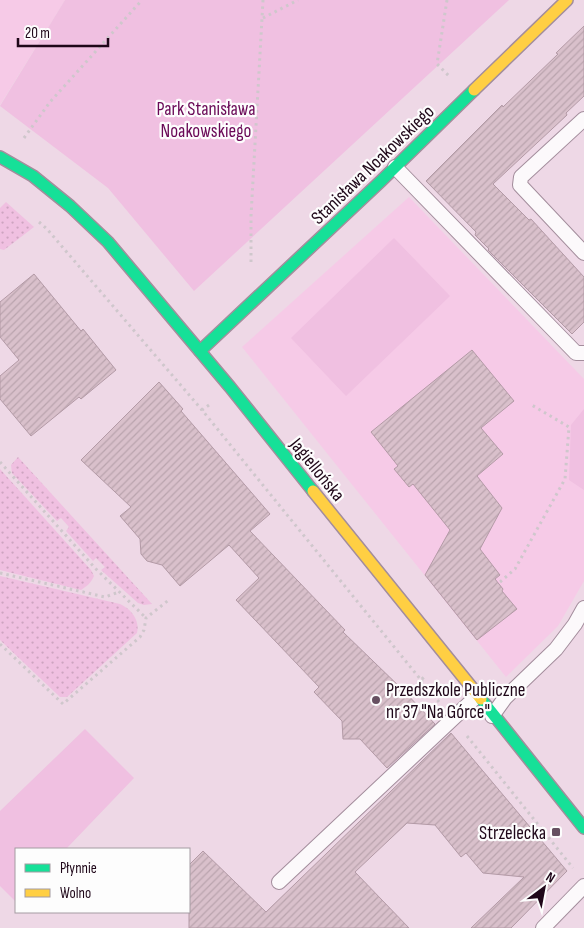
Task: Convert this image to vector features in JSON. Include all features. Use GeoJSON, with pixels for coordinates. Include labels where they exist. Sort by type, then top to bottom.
{"type":"FeatureCollection","features":[{"type":"Feature","properties":{"kind":"street","name":"Stanisława Noakowskiego"},"geometry":{"type":"LineString","coordinates":[[200,351],[395,167],[567,0]]}},
{"type":"Feature","properties":{"kind":"street","name":"Jagiellońska"},"geometry":{"type":"LineString","coordinates":[[0,157],[33,176],[70,206],[108,242],[313,490],[492,716],[584,828]]}},
{"type":"Feature","properties":{"kind":"lane"},"geometry":{"type":"LineString","coordinates":[[584,119],[521,177],[520,185],[584,253]]}},
{"type":"Feature","properties":{"kind":"lane"},"geometry":{"type":"LineString","coordinates":[[395,167],[576,353],[584,352]]}},
{"type":"Feature","properties":{"kind":"lane"},"geometry":{"type":"LineString","coordinates":[[492,716],[506,698],[556,648],[575,624],[584,608]]}},
{"type":"Feature","properties":{"kind":"lane"},"geometry":{"type":"LineString","coordinates":[[279,882],[477,696]]}},
{"type":"Feature","properties":{"kind":"lane"},"geometry":{"type":"LineString","coordinates":[[543,928],[581,880]]}},
{"type":"Feature","properties":{"kind":"path"},"geometry":{"type":"LineString","coordinates":[[24,138],[50,102],[142,0]]}},
{"type":"Feature","properties":{"kind":"path"},"geometry":{"type":"LineString","coordinates":[[252,270],[251,216],[263,0]]}},
{"type":"Feature","properties":{"kind":"path"},"geometry":{"type":"LineString","coordinates":[[263,18],[298,0]]}},
{"type":"Feature","properties":{"kind":"path"},"geometry":{"type":"LineString","coordinates":[[437,64],[447,0]]}},
{"type":"Feature","properties":{"kind":"path"},"geometry":{"type":"LineString","coordinates":[[32,216],[53,235],[202,410],[581,880]]}},
{"type":"Feature","properties":{"kind":"path"},"geometry":{"type":"LineString","coordinates":[[202,410],[209,404]]}},
{"type":"Feature","properties":{"kind":"path"},"geometry":{"type":"LineString","coordinates":[[500,582],[515,569],[565,479],[569,427],[530,404]]}},
{"type":"Feature","properties":{"kind":"path"},"geometry":{"type":"LineString","coordinates":[[0,462],[95,568],[146,618]]}},
{"type":"Feature","properties":{"kind":"path"},"geometry":{"type":"LineString","coordinates":[[0,574],[105,597],[119,592]]}},
{"type":"Feature","properties":{"kind":"path"},"geometry":{"type":"LineString","coordinates":[[0,644],[63,704],[140,637],[144,630],[146,618],[170,599]]}},
{"type":"Feature","properties":{"kind":"path"},"geometry":{"type":"LineString","coordinates":[[421,680],[427,675]]}},
{"type":"Feature","properties":{"kind":"shaded area"},"geometry":{"type":"Polygon","coordinates":[[[0,0],[65,0],[0,105],[0,0]]]}},
{"type":"Feature","properties":{"kind":"shaded area"},"geometry":{"type":"Polygon","coordinates":[[[409,197],[584,379],[584,581],[558,626],[506,677],[242,347],[409,197]]]}},
{"type":"Feature","properties":{"kind":"green space","name":"Park Stanisława Noakowskiego"},"geometry":{"type":"Polygon","coordinates":[[[65,0],[509,0],[194,291],[108,188],[0,106],[65,0]]]}},
{"type":"Feature","properties":{"kind":"green space"},"geometry":{"type":"Polygon","coordinates":[[[6,202],[34,227],[4,250],[0,249],[0,208],[6,202]]]}},
{"type":"Feature","properties":{"kind":"green space"},"geometry":{"type":"Polygon","coordinates":[[[394,238],[450,296],[346,396],[291,338],[394,238]]]}},
{"type":"Feature","properties":{"kind":"green space"},"geometry":{"type":"Polygon","coordinates":[[[584,409],[584,490],[569,480],[571,425],[584,409]]]}},
{"type":"Feature","properties":{"kind":"green space"},"geometry":{"type":"Polygon","coordinates":[[[18,457],[152,604],[144,605],[138,603],[101,570],[105,567],[96,558],[93,561],[66,531],[69,527],[61,518],[57,521],[12,473],[11,465],[18,457]]]}},
{"type":"Feature","properties":{"kind":"green space"},"geometry":{"type":"Polygon","coordinates":[[[0,469],[91,570],[94,576],[83,589],[0,570],[0,469]]]}},
{"type":"Feature","properties":{"kind":"green space"},"geometry":{"type":"Polygon","coordinates":[[[0,576],[120,604],[128,609],[136,619],[137,633],[67,697],[60,697],[0,640],[0,576]]]}},
{"type":"Feature","properties":{"kind":"green space"},"geometry":{"type":"Polygon","coordinates":[[[85,729],[134,778],[67,848],[15,848],[15,901],[0,886],[0,811],[85,729]]]}},
{"type":"Feature","properties":{"kind":"building"},"geometry":{"type":"Polygon","coordinates":[[[584,26],[584,96],[566,113],[567,115],[493,184],[529,220],[531,219],[584,277],[584,322],[572,334],[488,250],[475,235],[476,232],[426,181],[502,105],[503,107],[558,54],[556,53],[584,26]]]}},
{"type":"Feature","properties":{"kind":"building"},"geometry":{"type":"Polygon","coordinates":[[[34,274],[81,331],[83,329],[116,370],[31,436],[0,399],[0,376],[19,360],[0,337],[0,302],[34,274]]]}},
{"type":"Feature","properties":{"kind":"building"},"geometry":{"type":"Polygon","coordinates":[[[472,350],[514,401],[481,428],[503,454],[477,476],[502,508],[480,549],[500,575],[495,579],[517,609],[477,640],[425,575],[450,530],[413,484],[409,487],[394,469],[398,466],[371,432],[472,350]]]}},
{"type":"Feature","properties":{"kind":"building"},"geometry":{"type":"Polygon","coordinates":[[[159,382],[183,409],[181,411],[270,514],[250,531],[345,630],[343,632],[435,724],[387,768],[360,739],[343,739],[342,721],[314,692],[319,687],[236,600],[259,578],[229,545],[180,586],[162,565],[147,561],[141,554],[140,539],[120,516],[131,507],[81,460],[159,382]]]}},
{"type":"Feature","properties":{"kind":"building"},"geometry":{"type":"Polygon","coordinates":[[[451,733],[567,871],[511,928],[471,928],[524,877],[483,873],[466,853],[461,857],[435,825],[407,823],[355,872],[409,928],[189,928],[190,864],[203,851],[266,912],[451,733]]]}},
{"type":"Feature","properties":{"kind":"traffic: fast"},"geometry":{"type":"LineString","coordinates":[[200,351],[381,181],[474,90]]}},
{"type":"Feature","properties":{"kind":"traffic: fast"},"geometry":{"type":"LineString","coordinates":[[0,157],[33,176],[70,206],[108,242],[230,387],[313,491]]}},
{"type":"Feature","properties":{"kind":"traffic: fast"},"geometry":{"type":"LineString","coordinates":[[481,699],[584,828]]}},
{"type":"Feature","properties":{"kind":"traffic: slow"},"geometry":{"type":"LineString","coordinates":[[474,90],[567,0]]}},
{"type":"Feature","properties":{"kind":"traffic: slow"},"geometry":{"type":"LineString","coordinates":[[313,491],[481,699]]}},
{"type":"Feature","properties":{"kind":"place","name":"Przedszkole Publiczne nr 37 \"Na Górce\""},"geometry":{"type":"Point","coordinates":[376,700]}},
{"type":"Feature","properties":{"kind":"place","name":"Strzelecka"},"geometry":{"type":"Point","coordinates":[556,832]}}]}
